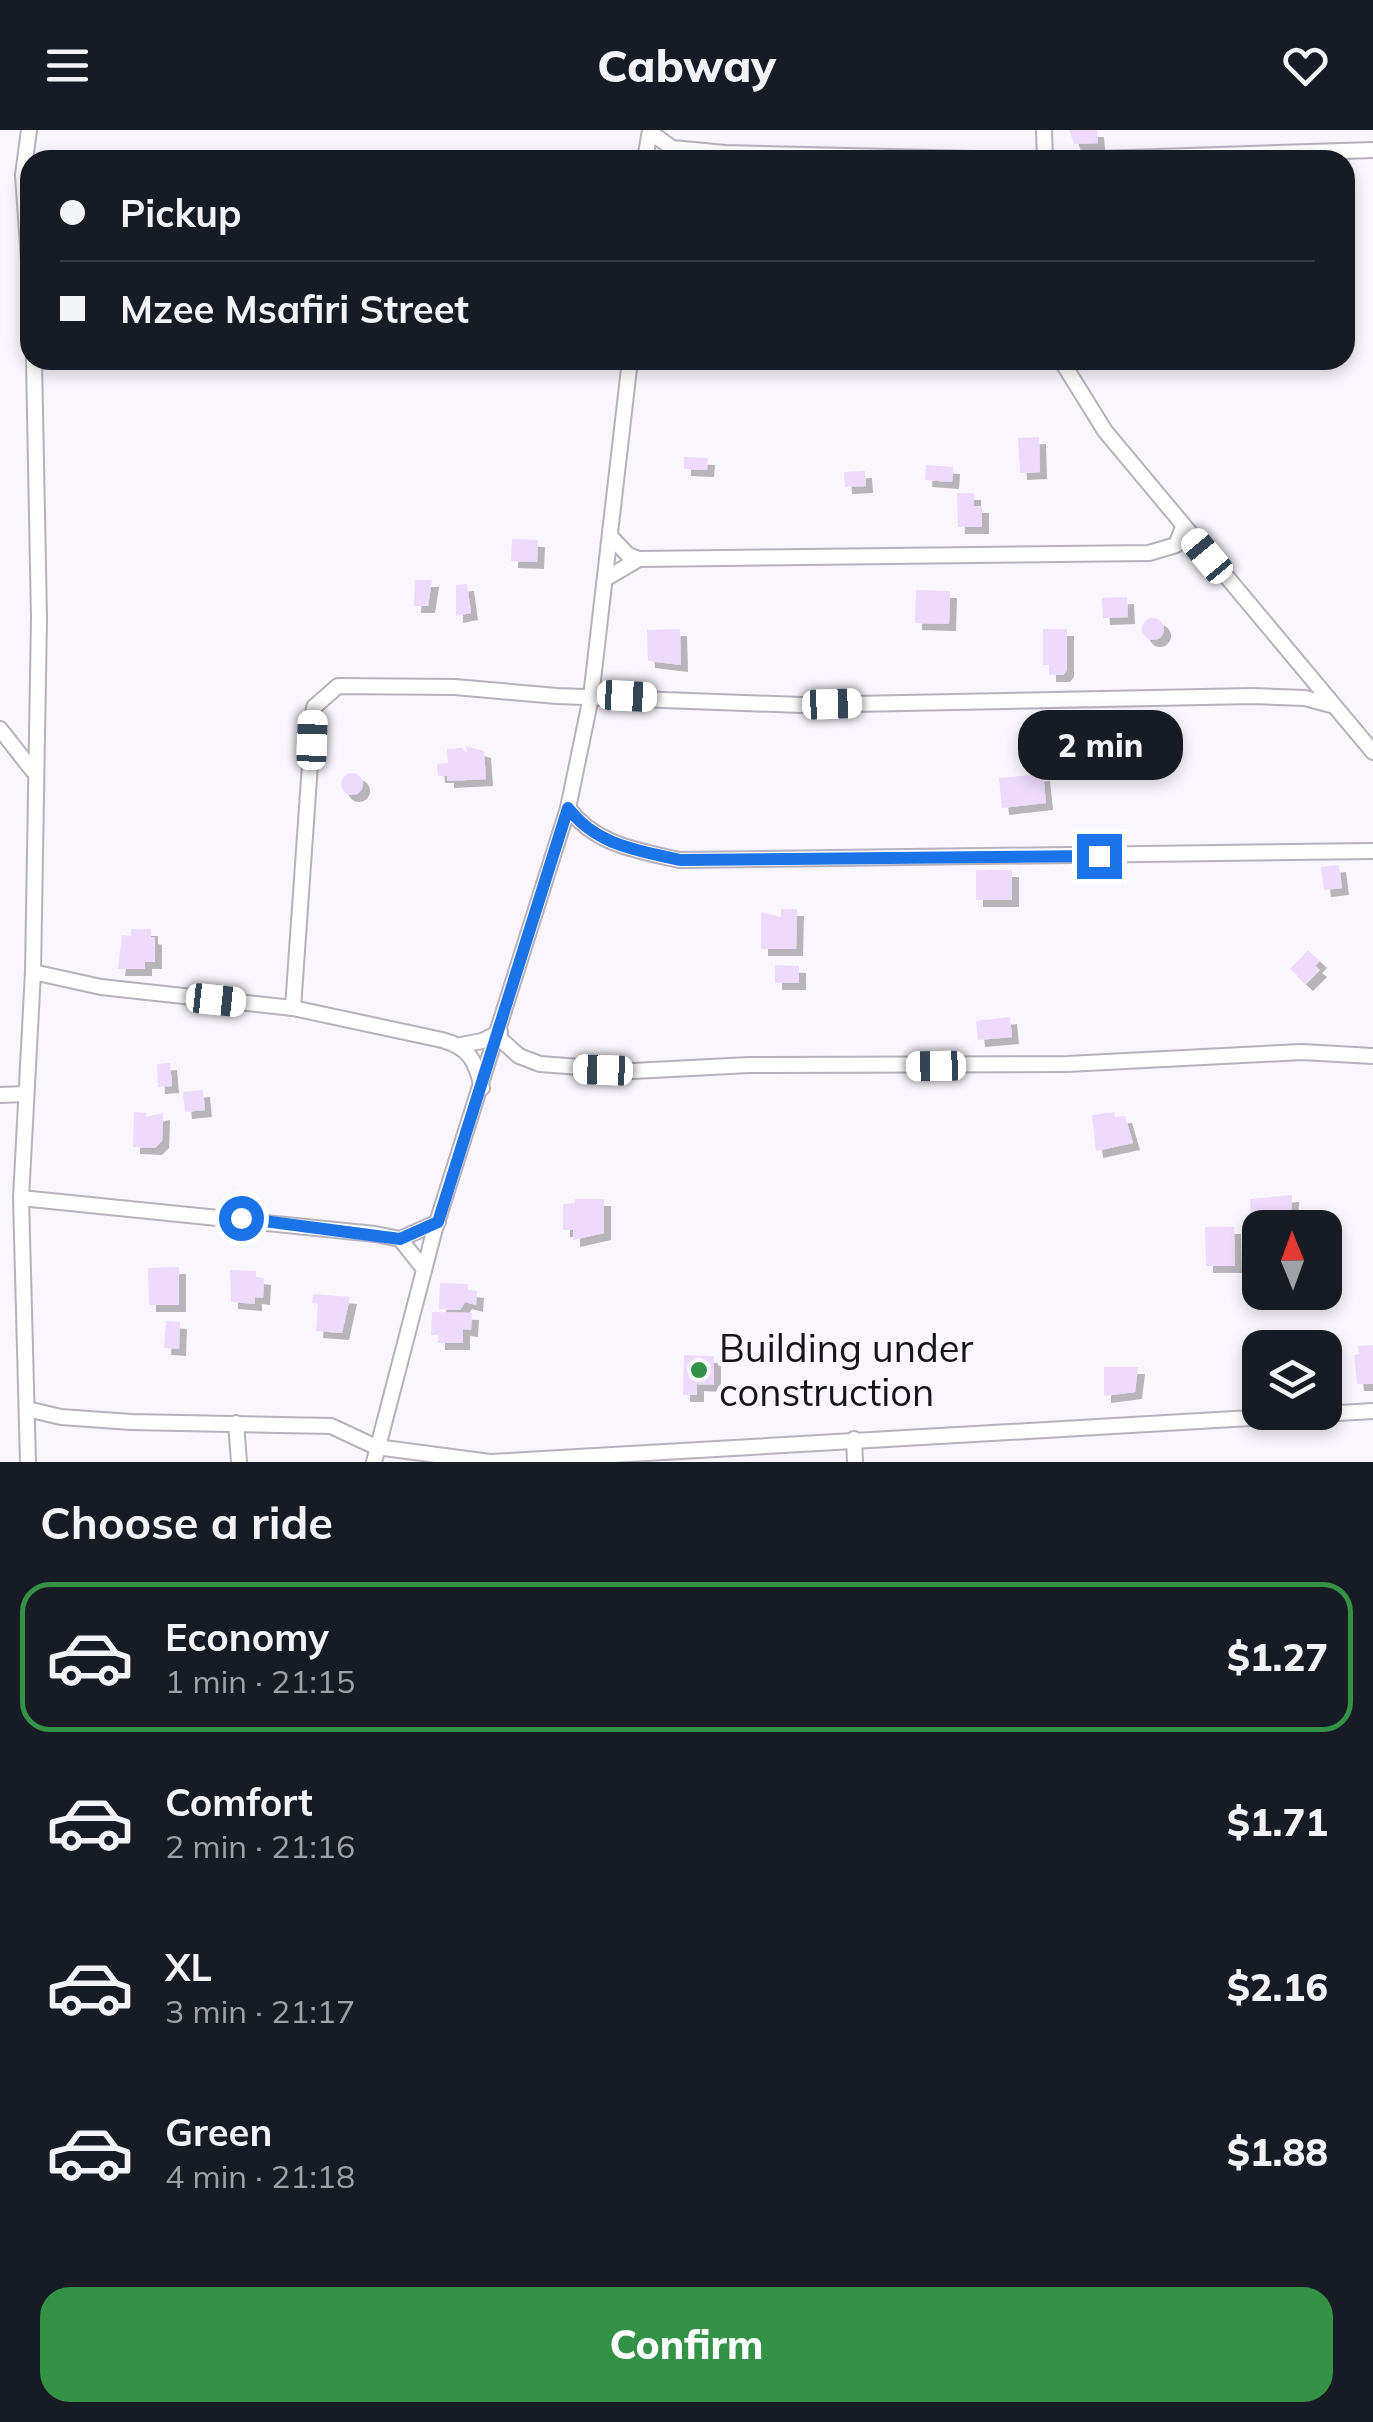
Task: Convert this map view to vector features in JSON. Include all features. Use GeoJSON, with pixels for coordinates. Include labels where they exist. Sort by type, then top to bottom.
{"type":"FeatureCollection","features":[{"type":"Feature","properties":{"kind":"street"},"geometry":{"type":"LineString","coordinates":[[650,131],[672,148],[690,150]]}},
{"type":"Feature","properties":{"kind":"street"},"geometry":{"type":"LineString","coordinates":[[28,1462],[21,1198],[33,972],[33,771],[39,618],[34,370]]}},
{"type":"Feature","properties":{"kind":"street"},"geometry":{"type":"LineString","coordinates":[[375,1454],[438,1222],[568,808],[591,697],[629,370]]}},
{"type":"Feature","properties":{"kind":"street"},"geometry":{"type":"LineString","coordinates":[[1068,370],[1105,431],[1373,752]]}},
{"type":"Feature","properties":{"kind":"street"},"geometry":{"type":"LineString","coordinates":[[612,538],[628,555],[639,558],[1149,553],[1176,545],[1183,527]]}},
{"type":"Feature","properties":{"kind":"street"},"geometry":{"type":"LineString","coordinates":[[605,579],[639,558]]}},
{"type":"Feature","properties":{"kind":"street"},"geometry":{"type":"LineString","coordinates":[[1279,696],[1302,670]]}},
{"type":"Feature","properties":{"kind":"street"},"geometry":{"type":"LineString","coordinates":[[294,1008],[314,707],[338,686],[455,686],[591,697],[800,705],[1048,697],[1279,696],[1331,705]]}},
{"type":"Feature","properties":{"kind":"street"},"geometry":{"type":"LineString","coordinates":[[0,729],[33,771]]}},
{"type":"Feature","properties":{"kind":"street"},"geometry":{"type":"LineString","coordinates":[[568,808],[584,829],[617,846],[680,860],[1373,851]]}},
{"type":"Feature","properties":{"kind":"street"},"geometry":{"type":"LineString","coordinates":[[33,972],[101,988],[294,1008],[461,1045],[499,1034]]}},
{"type":"Feature","properties":{"kind":"street"},"geometry":{"type":"LineString","coordinates":[[32,995],[62,978]]}},
{"type":"Feature","properties":{"kind":"street"},"geometry":{"type":"LineString","coordinates":[[499,1034],[519,1056],[540,1064],[633,1071],[749,1065],[1067,1064],[1302,1052],[1373,1056]]}},
{"type":"Feature","properties":{"kind":"street"},"geometry":{"type":"LineString","coordinates":[[461,1045],[476,1063],[482,1090]]}},
{"type":"Feature","properties":{"kind":"street"},"geometry":{"type":"LineString","coordinates":[[0,1095],[25,1094]]}},
{"type":"Feature","properties":{"kind":"street"},"geometry":{"type":"LineString","coordinates":[[21,1198],[309,1224],[400,1239],[438,1222]]}},
{"type":"Feature","properties":{"kind":"street"},"geometry":{"type":"LineString","coordinates":[[400,1239],[424,1269]]}},
{"type":"Feature","properties":{"kind":"street"},"geometry":{"type":"LineString","coordinates":[[28,1409],[61,1417],[131,1422],[331,1426],[375,1454],[491,1462],[1373,1411]]}},
{"type":"Feature","properties":{"kind":"street"},"geometry":{"type":"LineString","coordinates":[[236,1423],[239,1462]]}},
{"type":"Feature","properties":{"kind":"street"},"geometry":{"type":"LineString","coordinates":[[854,1439],[855,1462]]}},
{"type":"Feature","properties":{"kind":"building"},"geometry":{"type":"Polygon","coordinates":[[[1069,130],[1097,130],[1098,143],[1074,144],[1069,130]]]}},
{"type":"Feature","properties":{"kind":"building"},"geometry":{"type":"Polygon","coordinates":[[[1039,437],[1040,472],[1020,473],[1018,438],[1039,437]]]}},
{"type":"Feature","properties":{"kind":"building"},"geometry":{"type":"Polygon","coordinates":[[[684,457],[708,458],[707,470],[684,469],[684,457]]]}},
{"type":"Feature","properties":{"kind":"building"},"geometry":{"type":"Polygon","coordinates":[[[926,465],[953,467],[952,482],[925,480],[926,465]]]}},
{"type":"Feature","properties":{"kind":"building"},"geometry":{"type":"Polygon","coordinates":[[[865,471],[866,486],[845,487],[844,472],[865,471]]]}},
{"type":"Feature","properties":{"kind":"building"},"geometry":{"type":"Polygon","coordinates":[[[957,493],[974,493],[974,506],[982,506],[982,527],[958,527],[957,493]]]}},
{"type":"Feature","properties":{"kind":"building"},"geometry":{"type":"Polygon","coordinates":[[[512,539],[538,540],[537,562],[511,561],[512,539]]]}},
{"type":"Feature","properties":{"kind":"building"},"geometry":{"type":"Polygon","coordinates":[[[415,580],[432,580],[428,606],[414,606],[415,580]]]}},
{"type":"Feature","properties":{"kind":"building"},"geometry":{"type":"Polygon","coordinates":[[[467,584],[471,613],[456,616],[456,585],[467,584]]]}},
{"type":"Feature","properties":{"kind":"building"},"geometry":{"type":"Polygon","coordinates":[[[916,590],[950,591],[949,624],[915,623],[916,590]]]}},
{"type":"Feature","properties":{"kind":"building"},"geometry":{"type":"Polygon","coordinates":[[[1127,597],[1128,617],[1103,618],[1102,598],[1127,597]]]}},
{"type":"Feature","properties":{"kind":"building"},"geometry":{"type":"Polygon","coordinates":[[[1153,618],[1161,621],[1161,637],[1153,640],[1145,637],[1142,629],[1145,621],[1153,618]]]}},
{"type":"Feature","properties":{"kind":"building"},"geometry":{"type":"Polygon","coordinates":[[[680,629],[681,665],[648,661],[647,630],[680,629]]]}},
{"type":"Feature","properties":{"kind":"building"},"geometry":{"type":"Polygon","coordinates":[[[1043,629],[1067,629],[1067,670],[1063,675],[1049,675],[1049,665],[1043,665],[1043,629]]]}},
{"type":"Feature","properties":{"kind":"building"},"geometry":{"type":"Polygon","coordinates":[[[466,746],[484,751],[486,779],[447,781],[447,776],[438,776],[437,764],[448,763],[447,749],[462,748],[467,753],[466,746]]]}},
{"type":"Feature","properties":{"kind":"building"},"geometry":{"type":"Polygon","coordinates":[[[348,773],[356,773],[363,784],[356,795],[348,795],[341,788],[341,780],[348,773]]]}},
{"type":"Feature","properties":{"kind":"building"},"geometry":{"type":"Polygon","coordinates":[[[1043,774],[1046,803],[1002,808],[999,778],[1043,774]]]}},
{"type":"Feature","properties":{"kind":"building"},"geometry":{"type":"Polygon","coordinates":[[[1339,865],[1342,888],[1324,890],[1321,867],[1339,865]]]}},
{"type":"Feature","properties":{"kind":"building"},"geometry":{"type":"Polygon","coordinates":[[[976,870],[1012,870],[1012,900],[976,900],[976,870]]]}},
{"type":"Feature","properties":{"kind":"building"},"geometry":{"type":"Polygon","coordinates":[[[781,909],[797,909],[796,949],[761,949],[761,912],[781,917],[781,909]]]}},
{"type":"Feature","properties":{"kind":"building"},"geometry":{"type":"Polygon","coordinates":[[[131,929],[151,929],[151,937],[155,938],[155,962],[145,962],[145,969],[118,969],[122,935],[131,936],[131,929]]]}},
{"type":"Feature","properties":{"kind":"building"},"geometry":{"type":"Polygon","coordinates":[[[1308,950],[1320,961],[1315,966],[1320,970],[1306,984],[1290,969],[1308,950]]]}},
{"type":"Feature","properties":{"kind":"building"},"geometry":{"type":"Polygon","coordinates":[[[775,965],[799,966],[799,983],[775,983],[775,965]]]}},
{"type":"Feature","properties":{"kind":"building"},"geometry":{"type":"Polygon","coordinates":[[[1010,1017],[1012,1037],[978,1040],[976,1021],[1010,1017]]]}},
{"type":"Feature","properties":{"kind":"building"},"geometry":{"type":"Polygon","coordinates":[[[170,1063],[172,1086],[158,1087],[157,1064],[170,1063]]]}},
{"type":"Feature","properties":{"kind":"building"},"geometry":{"type":"Polygon","coordinates":[[[203,1090],[205,1110],[185,1112],[183,1092],[203,1090]]]}},
{"type":"Feature","properties":{"kind":"building"},"geometry":{"type":"Polygon","coordinates":[[[134,1112],[146,1113],[146,1117],[163,1113],[162,1141],[155,1148],[133,1147],[134,1112]]]}},
{"type":"Feature","properties":{"kind":"building"},"geometry":{"type":"Polygon","coordinates":[[[1114,1112],[1115,1117],[1125,1116],[1133,1143],[1096,1151],[1092,1115],[1114,1112]]]}},
{"type":"Feature","properties":{"kind":"building"},"geometry":{"type":"Polygon","coordinates":[[[1292,1195],[1291,1210],[1251,1210],[1250,1199],[1292,1195]]]}},
{"type":"Feature","properties":{"kind":"building"},"geometry":{"type":"Polygon","coordinates":[[[575,1199],[604,1199],[604,1233],[573,1240],[573,1230],[563,1230],[563,1204],[575,1203],[575,1199]]]}},
{"type":"Feature","properties":{"kind":"building"},"geometry":{"type":"Polygon","coordinates":[[[1205,1227],[1234,1227],[1235,1266],[1206,1266],[1205,1227]]]}},
{"type":"Feature","properties":{"kind":"building"},"geometry":{"type":"Polygon","coordinates":[[[179,1267],[179,1305],[149,1305],[148,1268],[179,1267]]]}},
{"type":"Feature","properties":{"kind":"building"},"geometry":{"type":"Polygon","coordinates":[[[230,1270],[256,1271],[256,1277],[264,1278],[263,1298],[255,1297],[255,1304],[231,1302],[230,1270]]]}},
{"type":"Feature","properties":{"kind":"building"},"geometry":{"type":"Polygon","coordinates":[[[440,1283],[468,1284],[468,1290],[477,1291],[476,1305],[465,1302],[460,1310],[439,1309],[440,1283]]]}},
{"type":"Feature","properties":{"kind":"building"},"geometry":{"type":"Polygon","coordinates":[[[313,1294],[350,1297],[342,1333],[316,1331],[318,1304],[312,1303],[313,1294]]]}},
{"type":"Feature","properties":{"kind":"building"},"geometry":{"type":"Polygon","coordinates":[[[432,1312],[472,1313],[471,1330],[463,1329],[463,1343],[438,1343],[438,1335],[431,1335],[432,1312]]]}},
{"type":"Feature","properties":{"kind":"building"},"geometry":{"type":"Polygon","coordinates":[[[166,1321],[180,1322],[179,1349],[164,1348],[166,1321]]]}},
{"type":"Feature","properties":{"kind":"building"},"geometry":{"type":"Polygon","coordinates":[[[1373,1345],[1373,1384],[1357,1384],[1354,1355],[1359,1354],[1358,1346],[1373,1345]]]}},
{"type":"Feature","properties":{"kind":"building","name":"Building under construction"},"geometry":{"type":"Polygon","coordinates":[[[684,1355],[714,1356],[714,1385],[697,1384],[697,1395],[683,1395],[684,1355]]]}},
{"type":"Feature","properties":{"kind":"building"},"geometry":{"type":"Polygon","coordinates":[[[1104,1367],[1138,1367],[1135,1392],[1104,1396],[1104,1367]]]}},
{"type":"Feature","properties":{"kind":"place","name":"Building under construction"},"geometry":{"type":"Point","coordinates":[699,1370]}},
{"type":"Feature","properties":{"kind":"route"},"geometry":{"type":"LineString","coordinates":[[241,1218],[400,1239],[438,1222],[568,808],[584,829],[617,846],[680,860],[1099,856]]}}]}
